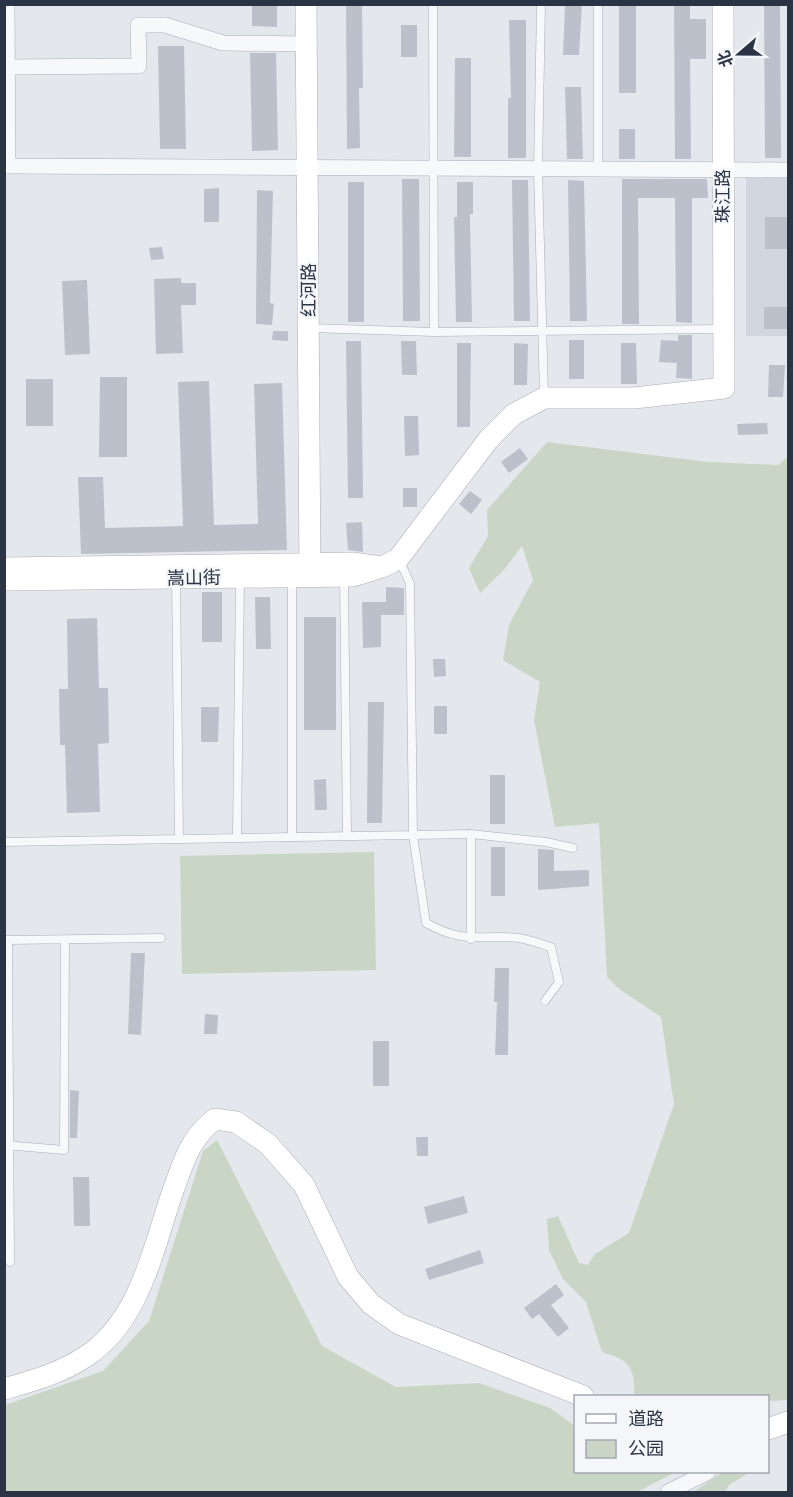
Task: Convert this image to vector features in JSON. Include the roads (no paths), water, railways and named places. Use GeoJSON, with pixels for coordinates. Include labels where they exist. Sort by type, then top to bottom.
{"type":"FeatureCollection","features":[{"type":"Feature","properties":{"kind":"street"},"geometry":{"type":"LineString","coordinates":[[7,4],[6,166],[789,170]]}},
{"type":"Feature","properties":{"kind":"street","name":"红河路"},"geometry":{"type":"LineString","coordinates":[[304,572],[309,328],[306,4]]}},
{"type":"Feature","properties":{"kind":"street","name":"珠江路"},"geometry":{"type":"LineString","coordinates":[[544,398],[634,398],[724,388],[723,4]]}},
{"type":"Feature","properties":{"kind":"street"},"geometry":{"type":"LineString","coordinates":[[6,67],[139,66],[138,25],[165,25],[223,43],[306,44]]}},
{"type":"Feature","properties":{"kind":"street"},"geometry":{"type":"LineString","coordinates":[[390,563],[488,440],[514,414],[544,398]]}},
{"type":"Feature","properties":{"kind":"street","name":"嵩山街"},"geometry":{"type":"LineString","coordinates":[[4,580],[240,577],[304,572],[352,563],[390,563]]}},
{"type":"Feature","properties":{"kind":"street","name":"嵩山街"},"geometry":{"type":"LineString","coordinates":[[4,568],[304,572],[344,576],[390,563]]}},
{"type":"Feature","properties":{"kind":"street"},"geometry":{"type":"LineString","coordinates":[[4,1389],[52,1374],[85,1357],[115,1331],[134,1303],[187,1150],[202,1128],[215,1119],[236,1122],[268,1144],[304,1185],[348,1277],[371,1304],[399,1324],[580,1395]]}},
{"type":"Feature","properties":{"kind":"street"},"geometry":{"type":"LineString","coordinates":[[668,1492],[706,1473]]}},
{"type":"Feature","properties":{"kind":"lane"},"geometry":{"type":"LineString","coordinates":[[433,4],[434,332]]}},
{"type":"Feature","properties":{"kind":"lane"},"geometry":{"type":"LineString","coordinates":[[541,4],[538,170],[544,398]]}},
{"type":"Feature","properties":{"kind":"lane"},"geometry":{"type":"LineString","coordinates":[[598,4],[598,168]]}},
{"type":"Feature","properties":{"kind":"lane"},"geometry":{"type":"LineString","coordinates":[[309,328],[434,332],[724,329]]}},
{"type":"Feature","properties":{"kind":"lane"},"geometry":{"type":"LineString","coordinates":[[390,563],[410,583],[414,835],[426,923],[445,933],[471,939],[519,939],[551,947],[559,982],[545,1001]]}},
{"type":"Feature","properties":{"kind":"lane"},"geometry":{"type":"LineString","coordinates":[[292,836],[304,572]]}},
{"type":"Feature","properties":{"kind":"lane"},"geometry":{"type":"LineString","coordinates":[[344,576],[346,836]]}},
{"type":"Feature","properties":{"kind":"lane"},"geometry":{"type":"LineString","coordinates":[[237,837],[240,577]]}},
{"type":"Feature","properties":{"kind":"lane"},"geometry":{"type":"LineString","coordinates":[[176,578],[178,838]]}},
{"type":"Feature","properties":{"kind":"lane"},"geometry":{"type":"LineString","coordinates":[[471,834],[471,939]]}},
{"type":"Feature","properties":{"kind":"lane"},"geometry":{"type":"LineString","coordinates":[[4,842],[471,834],[546,842],[573,848]]}},
{"type":"Feature","properties":{"kind":"lane"},"geometry":{"type":"LineString","coordinates":[[10,1263],[6,1145],[6,940],[161,938]]}},
{"type":"Feature","properties":{"kind":"lane"},"geometry":{"type":"LineString","coordinates":[[6,1145],[64,1150],[65,940]]}}]}
